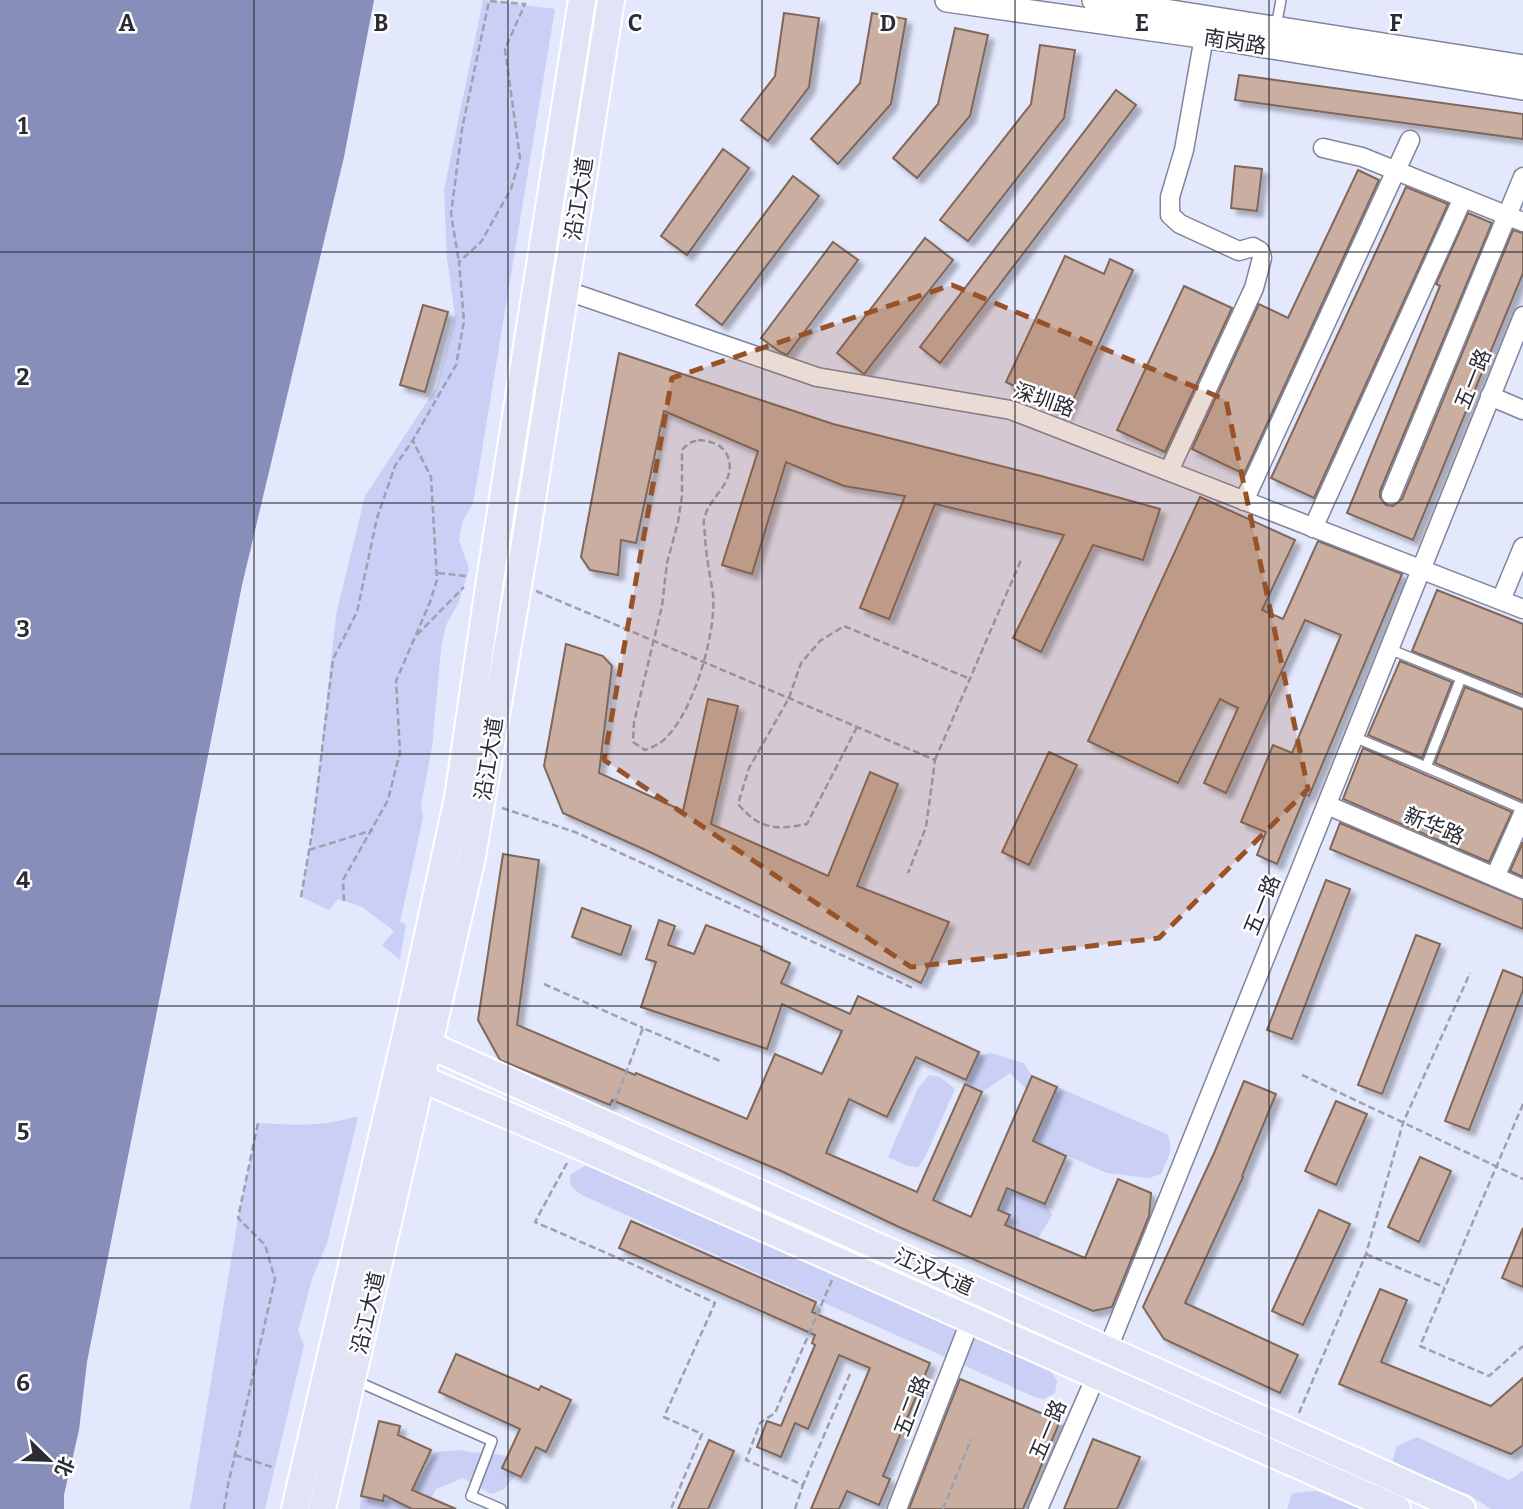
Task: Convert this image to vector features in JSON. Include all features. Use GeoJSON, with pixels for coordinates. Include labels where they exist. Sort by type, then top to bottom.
{"type":"FeatureCollection","features":[{"type":"Feature","properties":{"kind":"main road","name":"沿江大道"},"geometry":{"type":"LineString","coordinates":[[322,1509],[423,1078],[418,1039],[582,0]]}},
{"type":"Feature","properties":{"kind":"main road","name":"沿江大道"},"geometry":{"type":"LineString","coordinates":[[295,1509],[398,1070],[418,1039],[483,802],[611,0]]}},
{"type":"Feature","properties":{"kind":"main road","name":"南岗路"},"geometry":{"type":"LineString","coordinates":[[947,0],[1204,37],[1523,88]]}},
{"type":"Feature","properties":{"kind":"main road","name":"南岗路"},"geometry":{"type":"LineString","coordinates":[[1094,0],[1523,67]]}},
{"type":"Feature","properties":{"kind":"main road","name":"江汉大道"},"geometry":{"type":"LineString","coordinates":[[418,1039],[606,1123],[1397,1509]]}},
{"type":"Feature","properties":{"kind":"main road","name":"江汉大道"},"geometry":{"type":"LineString","coordinates":[[398,1070],[423,1078],[971,1319],[1102,1363],[1291,1433],[1462,1509]]}},
{"type":"Feature","properties":{"kind":"street"},"geometry":{"type":"LineString","coordinates":[[1169,471],[1254,288],[1262,258],[1260,251],[1253,247],[1239,251],[1180,225],[1170,215],[1170,197],[1184,150],[1204,37]]}},
{"type":"Feature","properties":{"kind":"street"},"geometry":{"type":"LineString","coordinates":[[1244,501],[1409,140]]}},
{"type":"Feature","properties":{"kind":"street"},"geometry":{"type":"LineString","coordinates":[[1323,148],[1362,157],[1515,219]]}},
{"type":"Feature","properties":{"kind":"street"},"geometry":{"type":"LineString","coordinates":[[1391,495],[1515,219],[1523,177]]}},
{"type":"Feature","properties":{"kind":"street"},"geometry":{"type":"LineString","coordinates":[[1313,528],[1463,198]]}},
{"type":"Feature","properties":{"kind":"street","name":"深圳路"},"geometry":{"type":"LineString","coordinates":[[538,280],[817,377],[1011,410],[1523,609]]}},
{"type":"Feature","properties":{"kind":"street","name":"五一路"},"geometry":{"type":"LineString","coordinates":[[1038,1509],[1102,1363],[1523,316]]}},
{"type":"Feature","properties":{"kind":"street"},"geometry":{"type":"LineString","coordinates":[[1490,396],[1523,410]]}},
{"type":"Feature","properties":{"kind":"street"},"geometry":{"type":"LineString","coordinates":[[1501,600],[1523,547]]}},
{"type":"Feature","properties":{"kind":"street","name":"新华路"},"geometry":{"type":"LineString","coordinates":[[1327,804],[1523,889]]}},
{"type":"Feature","properties":{"kind":"street"},"geometry":{"type":"LineString","coordinates":[[1495,877],[1523,814]]}},
{"type":"Feature","properties":{"kind":"street","name":"五二路"},"geometry":{"type":"LineString","coordinates":[[897,1509],[971,1319]]}},
{"type":"Feature","properties":{"kind":"lane"},"geometry":{"type":"LineString","coordinates":[[1276,27],[1281,0]]}},
{"type":"Feature","properties":{"kind":"lane"},"geometry":{"type":"LineString","coordinates":[[1390,649],[1523,703]]}},
{"type":"Feature","properties":{"kind":"lane"},"geometry":{"type":"LineString","coordinates":[[1426,767],[1461,678]]}},
{"type":"Feature","properties":{"kind":"lane"},"geometry":{"type":"LineString","coordinates":[[1354,737],[1523,808]]}},
{"type":"Feature","properties":{"kind":"lane"},"geometry":{"type":"LineString","coordinates":[[352,1380],[492,1441],[471,1496],[501,1509]]}},
{"type":"Feature","properties":{"kind":"path"},"geometry":{"type":"LineString","coordinates":[[301,897],[333,659],[357,612],[377,518],[395,466],[457,365],[464,321],[459,262],[451,214],[462,129],[489,1],[525,4],[505,49],[520,158],[511,189],[481,242],[459,262]]}},
{"type":"Feature","properties":{"kind":"path"},"geometry":{"type":"LineString","coordinates":[[344,901],[343,880],[388,800],[400,752],[396,681],[430,601],[437,573],[431,477],[413,440]]}},
{"type":"Feature","properties":{"kind":"path"},"geometry":{"type":"LineString","coordinates":[[698,440],[709,440],[723,447],[729,459],[729,477],[710,503],[704,520],[706,556],[713,596],[705,662],[683,714],[661,742],[645,750],[633,742],[634,722],[662,606],[667,563],[678,522],[682,496],[682,450],[689,443],[698,440]]}},
{"type":"Feature","properties":{"kind":"path"},"geometry":{"type":"LineString","coordinates":[[908,873],[926,827],[935,760],[1021,560]]}},
{"type":"Feature","properties":{"kind":"path"},"geometry":{"type":"LineString","coordinates":[[437,573],[467,576]]}},
{"type":"Feature","properties":{"kind":"path"},"geometry":{"type":"LineString","coordinates":[[518,584],[935,760]]}},
{"type":"Feature","properties":{"kind":"path"},"geometry":{"type":"LineString","coordinates":[[415,638],[464,587]]}},
{"type":"Feature","properties":{"kind":"path"},"geometry":{"type":"LineString","coordinates":[[857,727],[807,824],[781,829],[751,820],[738,804],[749,768],[789,698],[802,663],[820,641],[844,626],[970,679]]}},
{"type":"Feature","properties":{"kind":"path"},"geometry":{"type":"LineString","coordinates":[[483,802],[575,832],[913,988]]}},
{"type":"Feature","properties":{"kind":"path"},"geometry":{"type":"LineString","coordinates":[[309,850],[373,830]]}},
{"type":"Feature","properties":{"kind":"path"},"geometry":{"type":"LineString","coordinates":[[1291,1433],[1366,1254],[1403,1123],[1470,973]]}},
{"type":"Feature","properties":{"kind":"path"},"geometry":{"type":"LineString","coordinates":[[544,984],[720,1061]]}},
{"type":"Feature","properties":{"kind":"path"},"geometry":{"type":"LineString","coordinates":[[606,1123],[643,1028]]}},
{"type":"Feature","properties":{"kind":"path"},"geometry":{"type":"LineString","coordinates":[[1302,1075],[1523,1179]]}},
{"type":"Feature","properties":{"kind":"path"},"geometry":{"type":"LineString","coordinates":[[1523,1104],[1420,1346],[1489,1376],[1523,1346]]}},
{"type":"Feature","properties":{"kind":"path"},"geometry":{"type":"LineString","coordinates":[[224,1509],[275,1279],[265,1245],[239,1218],[258,1123]]}},
{"type":"Feature","properties":{"kind":"path"},"geometry":{"type":"LineString","coordinates":[[577,1145],[535,1222],[715,1303],[664,1417],[702,1434],[671,1509]]}},
{"type":"Feature","properties":{"kind":"path"},"geometry":{"type":"LineString","coordinates":[[1366,1254],[1445,1287]]}},
{"type":"Feature","properties":{"kind":"path"},"geometry":{"type":"LineString","coordinates":[[803,1485],[746,1460],[760,1423],[775,1413],[840,1261]]}},
{"type":"Feature","properties":{"kind":"path"},"geometry":{"type":"LineString","coordinates":[[795,1509],[850,1374]]}},
{"type":"Feature","properties":{"kind":"path"},"geometry":{"type":"LineString","coordinates":[[943,1509],[971,1439]]}},
{"type":"Feature","properties":{"kind":"path"},"geometry":{"type":"LineString","coordinates":[[235,1455],[275,1468]]}},
{"type":"Feature","properties":{"kind":"highlighted area"},"geometry":{"type":"Polygon","coordinates":[[[952,285],[1226,400],[1308,789],[1159,938],[911,967],[604,760],[672,378],[952,285]]]}},
{"type":"Feature","properties":{"kind":"shaded area"},"geometry":{"type":"Polygon","coordinates":[[[0,0],[374,0],[344,157],[242,585],[87,1362],[79,1430],[64,1495],[64,1509],[0,1509],[0,0]]]}},
{"type":"Feature","properties":{"kind":"shaded area"},"geometry":{"type":"Polygon","coordinates":[[[483,0],[555,9],[473,504],[463,520],[459,540],[469,569],[458,604],[446,625],[441,649],[432,747],[421,805],[423,818],[400,922],[406,924],[400,960],[382,945],[394,931],[362,907],[338,899],[329,910],[301,897],[312,833],[336,615],[365,496],[436,388],[455,315],[447,258],[444,190],[483,0]]]}},
{"type":"Feature","properties":{"kind":"shaded area"},"geometry":{"type":"Polygon","coordinates":[[[979,1052],[981,1055],[991,1053],[1024,1063],[1032,1076],[1026,1089],[1010,1073],[982,1092],[965,1084],[979,1052]]]}},
{"type":"Feature","properties":{"kind":"shaded area"},"geometry":{"type":"Polygon","coordinates":[[[929,1075],[940,1077],[955,1089],[925,1157],[918,1167],[908,1166],[888,1157],[918,1088],[929,1075]]]}},
{"type":"Feature","properties":{"kind":"shaded area"},"geometry":{"type":"Polygon","coordinates":[[[1057,1087],[1167,1134],[1170,1149],[1161,1174],[1149,1178],[1107,1173],[1033,1141],[1057,1087]]]}},
{"type":"Feature","properties":{"kind":"shaded area"},"geometry":{"type":"Polygon","coordinates":[[[358,1118],[327,1243],[312,1279],[298,1331],[304,1345],[265,1509],[190,1509],[238,1218],[258,1123],[319,1124],[358,1118]]]}},
{"type":"Feature","properties":{"kind":"shaded area"},"geometry":{"type":"Polygon","coordinates":[[[585,1166],[604,1167],[1050,1370],[1057,1381],[1055,1393],[1044,1399],[1037,1398],[584,1196],[572,1187],[570,1178],[571,1174],[585,1166]]]}},
{"type":"Feature","properties":{"kind":"shaded area"},"geometry":{"type":"Polygon","coordinates":[[[1007,1188],[1045,1204],[1052,1215],[1038,1239],[1005,1225],[1009,1215],[998,1210],[1007,1188]]]}},
{"type":"Feature","properties":{"kind":"shaded area"},"geometry":{"type":"Polygon","coordinates":[[[1417,1437],[1509,1480],[1523,1471],[1523,1509],[1491,1509],[1470,1495],[1392,1465],[1396,1447],[1417,1437]]]}},
{"type":"Feature","properties":{"kind":"shaded area"},"geometry":{"type":"Polygon","coordinates":[[[459,1450],[507,1456],[502,1468],[516,1475],[504,1489],[491,1494],[463,1478],[436,1489],[425,1509],[360,1509],[361,1496],[383,1501],[389,1498],[405,1505],[436,1452],[459,1450]]]}},
{"type":"Feature","properties":{"kind":"shaded area"},"geometry":{"type":"Polygon","coordinates":[[[1317,1491],[1360,1509],[1287,1509],[1292,1493],[1317,1491]]]}},
{"type":"Feature","properties":{"kind":"building"},"geometry":{"type":"Polygon","coordinates":[[[784,13],[819,18],[809,87],[768,141],[741,120],[775,76],[784,13]]]}},
{"type":"Feature","properties":{"kind":"building"},"geometry":{"type":"Polygon","coordinates":[[[872,13],[906,19],[891,104],[838,164],[811,139],[860,83],[872,13]]]}},
{"type":"Feature","properties":{"kind":"building"},"geometry":{"type":"Polygon","coordinates":[[[955,28],[988,35],[970,116],[917,178],[893,158],[938,104],[955,28]]]}},
{"type":"Feature","properties":{"kind":"building"},"geometry":{"type":"Polygon","coordinates":[[[1040,45],[1075,50],[1064,118],[968,241],[940,220],[1031,104],[1040,45]]]}},
{"type":"Feature","properties":{"kind":"building"},"geometry":{"type":"Polygon","coordinates":[[[1239,75],[1523,114],[1523,139],[1235,100],[1239,75]]]}},
{"type":"Feature","properties":{"kind":"building"},"geometry":{"type":"Polygon","coordinates":[[[1116,90],[1136,105],[940,363],[920,347],[1116,90]]]}},
{"type":"Feature","properties":{"kind":"building"},"geometry":{"type":"Polygon","coordinates":[[[723,149],[749,168],[687,255],[661,236],[723,149]]]}},
{"type":"Feature","properties":{"kind":"building"},"geometry":{"type":"Polygon","coordinates":[[[1235,166],[1262,169],[1257,211],[1231,208],[1235,166]]]}},
{"type":"Feature","properties":{"kind":"building"},"geometry":{"type":"Polygon","coordinates":[[[1358,170],[1379,180],[1244,474],[1192,449],[1259,304],[1288,318],[1358,170]]]}},
{"type":"Feature","properties":{"kind":"building"},"geometry":{"type":"Polygon","coordinates":[[[793,176],[819,196],[722,325],[696,305],[793,176]]]}},
{"type":"Feature","properties":{"kind":"building"},"geometry":{"type":"Polygon","coordinates":[[[1406,187],[1448,204],[1314,498],[1271,478],[1406,187]]]}},
{"type":"Feature","properties":{"kind":"building"},"geometry":{"type":"Polygon","coordinates":[[[1468,213],[1492,223],[1380,491],[1380,497],[1386,505],[1393,506],[1402,499],[1513,230],[1523,233],[1523,273],[1413,540],[1347,513],[1440,286],[1436,284],[1468,213]]]}},
{"type":"Feature","properties":{"kind":"building"},"geometry":{"type":"Polygon","coordinates":[[[925,238],[953,260],[864,374],[837,353],[925,238]]]}},
{"type":"Feature","properties":{"kind":"building"},"geometry":{"type":"Polygon","coordinates":[[[833,242],[858,260],[787,355],[780,352],[761,338],[833,242]]]}},
{"type":"Feature","properties":{"kind":"building"},"geometry":{"type":"Polygon","coordinates":[[[1065,256],[1104,274],[1110,259],[1133,270],[1066,415],[1043,404],[1045,401],[1006,382],[1065,256]]]}},
{"type":"Feature","properties":{"kind":"building"},"geometry":{"type":"Polygon","coordinates":[[[1184,286],[1232,308],[1165,452],[1117,430],[1184,286]]]}},
{"type":"Feature","properties":{"kind":"building"},"geometry":{"type":"Polygon","coordinates":[[[423,305],[448,312],[425,392],[400,385],[423,305]]]}},
{"type":"Feature","properties":{"kind":"building"},"geometry":{"type":"Polygon","coordinates":[[[619,353],[833,424],[1160,509],[1143,560],[1093,545],[1041,652],[1013,638],[1064,535],[935,504],[889,619],[860,608],[905,496],[844,486],[786,462],[752,574],[722,565],[758,451],[664,411],[636,543],[621,540],[618,575],[590,570],[581,557],[619,353]]]}},
{"type":"Feature","properties":{"kind":"building"},"geometry":{"type":"Polygon","coordinates":[[[1200,497],[1295,540],[1262,610],[1283,619],[1318,541],[1402,574],[1309,796],[1306,794],[1277,864],[1257,855],[1266,832],[1241,822],[1273,745],[1292,753],[1341,635],[1305,620],[1226,793],[1204,783],[1238,708],[1220,699],[1178,783],[1088,741],[1200,497]]]}},
{"type":"Feature","properties":{"kind":"building"},"geometry":{"type":"Polygon","coordinates":[[[1437,590],[1523,624],[1523,695],[1412,651],[1437,590]]]}},
{"type":"Feature","properties":{"kind":"building"},"geometry":{"type":"Polygon","coordinates":[[[566,644],[603,656],[612,666],[599,773],[683,811],[708,699],[738,706],[711,824],[828,876],[870,772],[898,784],[857,886],[949,922],[921,983],[563,813],[544,766],[566,644]]]}},
{"type":"Feature","properties":{"kind":"building"},"geometry":{"type":"Polygon","coordinates":[[[1400,661],[1452,682],[1422,758],[1368,735],[1400,661]]]}},
{"type":"Feature","properties":{"kind":"building"},"geometry":{"type":"Polygon","coordinates":[[[1465,687],[1523,710],[1523,801],[1435,763],[1465,687]]]}},
{"type":"Feature","properties":{"kind":"building"},"geometry":{"type":"Polygon","coordinates":[[[1363,748],[1512,812],[1489,862],[1343,799],[1363,748]]]}},
{"type":"Feature","properties":{"kind":"building"},"geometry":{"type":"Polygon","coordinates":[[[1049,752],[1077,765],[1029,865],[1002,852],[1049,752]]]}},
{"type":"Feature","properties":{"kind":"building"},"geometry":{"type":"Polygon","coordinates":[[[1340,823],[1523,900],[1523,929],[1330,849],[1340,823]]]}},
{"type":"Feature","properties":{"kind":"building"},"geometry":{"type":"Polygon","coordinates":[[[1523,842],[1523,877],[1510,871],[1523,842]]]}},
{"type":"Feature","properties":{"kind":"building"},"geometry":{"type":"Polygon","coordinates":[[[503,854],[539,860],[517,1025],[635,1075],[636,1073],[747,1119],[775,1054],[822,1074],[842,1031],[782,1004],[767,1049],[641,1007],[656,962],[646,959],[659,920],[675,926],[668,945],[694,954],[706,925],[762,947],[761,950],[790,963],[781,983],[850,1014],[858,996],[979,1052],[966,1080],[916,1057],[887,1117],[849,1099],[826,1153],[917,1192],[965,1084],[982,1092],[933,1200],[971,1217],[1032,1076],[1057,1087],[1033,1141],[1066,1156],[1045,1204],[1007,1188],[998,1210],[1010,1215],[1005,1225],[1085,1258],[1118,1179],[1151,1193],[1149,1216],[1112,1307],[1093,1311],[899,1227],[779,1170],[612,1100],[610,1105],[500,1060],[478,1020],[503,854]]]}},
{"type":"Feature","properties":{"kind":"building"},"geometry":{"type":"Polygon","coordinates":[[[1326,880],[1350,889],[1292,1039],[1267,1030],[1326,880]]]}},
{"type":"Feature","properties":{"kind":"building"},"geometry":{"type":"Polygon","coordinates":[[[582,908],[631,926],[621,955],[572,937],[582,908]]]}},
{"type":"Feature","properties":{"kind":"building"},"geometry":{"type":"Polygon","coordinates":[[[1416,935],[1440,944],[1382,1094],[1358,1085],[1416,935]]]}},
{"type":"Feature","properties":{"kind":"building"},"geometry":{"type":"Polygon","coordinates":[[[1503,970],[1523,978],[1523,990],[1469,1130],[1445,1121],[1503,970]]]}},
{"type":"Feature","properties":{"kind":"building"},"geometry":{"type":"Polygon","coordinates":[[[1244,1081],[1276,1094],[1243,1177],[1185,1303],[1298,1355],[1280,1393],[1164,1339],[1143,1307],[1244,1081]]]}},
{"type":"Feature","properties":{"kind":"building"},"geometry":{"type":"Polygon","coordinates":[[[1336,1101],[1367,1114],[1336,1185],[1305,1171],[1336,1101]]]}},
{"type":"Feature","properties":{"kind":"building"},"geometry":{"type":"Polygon","coordinates":[[[1420,1157],[1451,1171],[1419,1242],[1388,1227],[1420,1157]]]}},
{"type":"Feature","properties":{"kind":"building"},"geometry":{"type":"Polygon","coordinates":[[[1319,1210],[1350,1224],[1303,1325],[1272,1311],[1319,1210]]]}},
{"type":"Feature","properties":{"kind":"building"},"geometry":{"type":"Polygon","coordinates":[[[631,1221],[816,1302],[812,1312],[930,1363],[883,1476],[890,1479],[879,1505],[847,1491],[839,1509],[811,1509],[870,1368],[839,1355],[808,1429],[795,1423],[781,1457],[757,1447],[767,1421],[781,1426],[815,1345],[812,1343],[815,1335],[619,1248],[631,1221]]]}},
{"type":"Feature","properties":{"kind":"building"},"geometry":{"type":"Polygon","coordinates":[[[1523,1228],[1523,1287],[1502,1278],[1523,1228]]]}},
{"type":"Feature","properties":{"kind":"building"},"geometry":{"type":"Polygon","coordinates":[[[1380,1289],[1407,1300],[1381,1362],[1491,1406],[1523,1378],[1523,1445],[1511,1454],[1339,1384],[1380,1289]]]}},
{"type":"Feature","properties":{"kind":"building"},"geometry":{"type":"Polygon","coordinates":[[[456,1354],[539,1390],[541,1386],[571,1400],[546,1452],[536,1447],[521,1477],[502,1468],[520,1429],[439,1392],[456,1354]]]}},
{"type":"Feature","properties":{"kind":"building"},"geometry":{"type":"Polygon","coordinates":[[[960,1379],[1060,1421],[1023,1509],[909,1509],[960,1379]]]}},
{"type":"Feature","properties":{"kind":"building"},"geometry":{"type":"Polygon","coordinates":[[[379,1421],[400,1426],[398,1435],[431,1450],[412,1490],[456,1509],[412,1509],[384,1495],[383,1501],[361,1496],[379,1421]]]}},
{"type":"Feature","properties":{"kind":"building"},"geometry":{"type":"Polygon","coordinates":[[[1093,1439],[1140,1457],[1117,1509],[1064,1509],[1093,1439]]]}},
{"type":"Feature","properties":{"kind":"building"},"geometry":{"type":"Polygon","coordinates":[[[709,1440],[734,1451],[708,1509],[678,1509],[709,1440]]]}}]}
